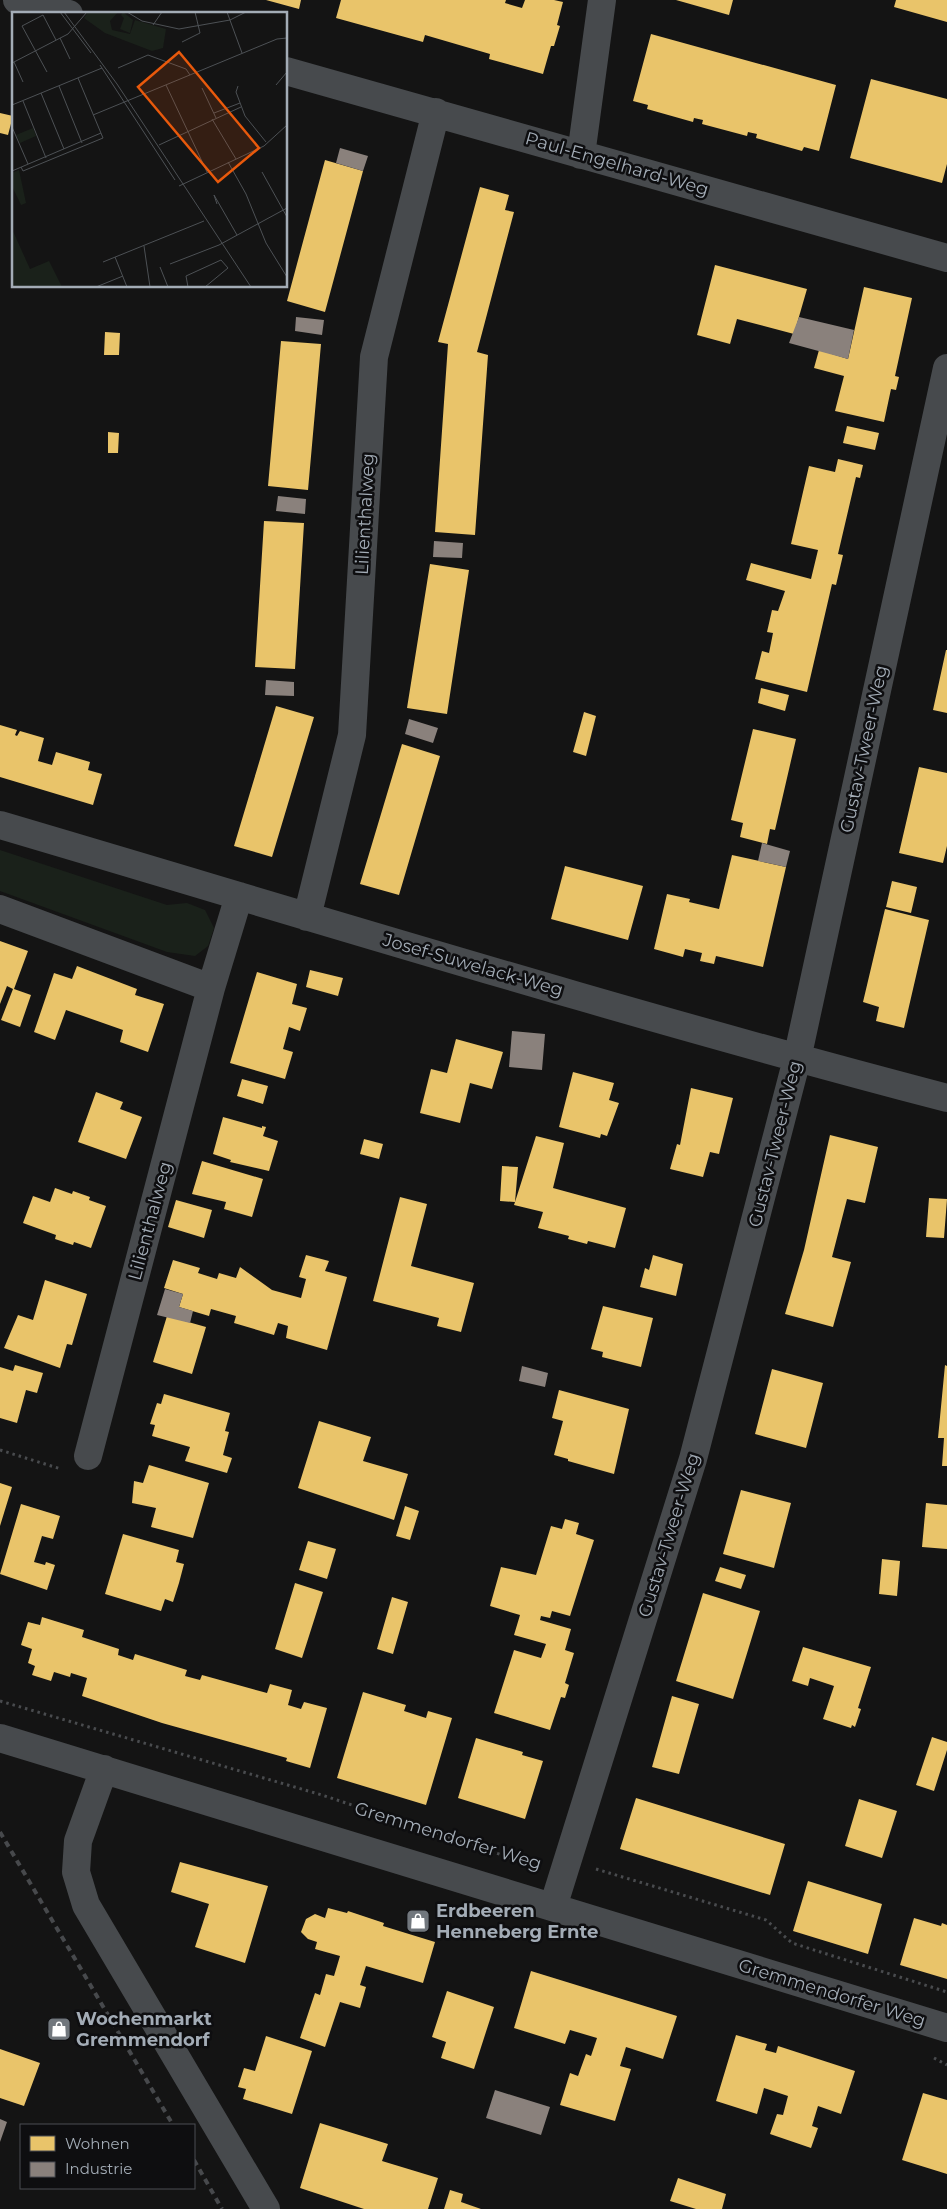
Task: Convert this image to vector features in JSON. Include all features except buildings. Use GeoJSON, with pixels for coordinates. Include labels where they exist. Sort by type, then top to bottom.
{"type":"FeatureCollection","features":[{"type":"Feature","properties":{"kind":"street"},"geometry":{"type":"LineString","coordinates":[[17,0],[62,12]]}},
{"type":"Feature","properties":{"kind":"street"},"geometry":{"type":"LineString","coordinates":[[581,155],[602,0]]}},
{"type":"Feature","properties":{"kind":"street","name":"Paul-Engelhard-Weg"},"geometry":{"type":"LineString","coordinates":[[288,72],[822,221],[947,258]]}},
{"type":"Feature","properties":{"kind":"street","name":"Lilienthalweg"},"geometry":{"type":"LineString","coordinates":[[307,917],[352,735],[374,357],[436,112]]}},
{"type":"Feature","properties":{"kind":"street","name":"Gustav-Tweer-Weg"},"geometry":{"type":"LineString","coordinates":[[553,1907],[693,1459],[797,1059],[947,368]]}},
{"type":"Feature","properties":{"kind":"street","name":"Josef-Suwelack-Weg"},"geometry":{"type":"LineString","coordinates":[[0,825],[307,917],[797,1059],[947,1098]]}},
{"type":"Feature","properties":{"kind":"street","name":"Lilienthalweg"},"geometry":{"type":"LineString","coordinates":[[88,1456],[212,988],[239,896]]}},
{"type":"Feature","properties":{"kind":"street"},"geometry":{"type":"LineString","coordinates":[[0,909],[212,988]]}},
{"type":"Feature","properties":{"kind":"street","name":"Gremmendorfer Weg"},"geometry":{"type":"LineString","coordinates":[[0,1738],[947,2028]]}},
{"type":"Feature","properties":{"kind":"street"},"geometry":{"type":"LineString","coordinates":[[104,1770],[78,1841],[76,1872],[86,1905],[266,2209]]}},
{"type":"Feature","properties":{"kind":"path"},"geometry":{"type":"LineString","coordinates":[[0,1450],[61,1469],[88,1456]]}},
{"type":"Feature","properties":{"kind":"path","name":"Gremmendorfer Weg"},"geometry":{"type":"LineString","coordinates":[[0,1700],[322,1796],[531,1865],[564,1870],[600,1869],[766,1920],[792,1943],[947,1992]]}},
{"type":"Feature","properties":{"kind":"shaded area"},"geometry":{"type":"Polygon","coordinates":[[[0,850],[167,905],[187,903],[205,910],[214,928],[208,946],[195,956],[167,952],[0,891],[0,850]]]}},
{"type":"Feature","properties":{"kind":"railway"},"geometry":{"type":"LineString","coordinates":[[0,1832],[172,2124]]}},
{"type":"Feature","properties":{"kind":"railway"},"geometry":{"type":"LineString","coordinates":[[195,2162],[222,2209]]}},
{"type":"Feature","properties":{"kind":"place","name":"Erdbeeren Henneberg Ernte"},"geometry":{"type":"Point","coordinates":[418,1921]}},
{"type":"Feature","properties":{"kind":"place","name":"Wochenmarkt Gremmendorf"},"geometry":{"type":"Point","coordinates":[59,2029]}}]}
